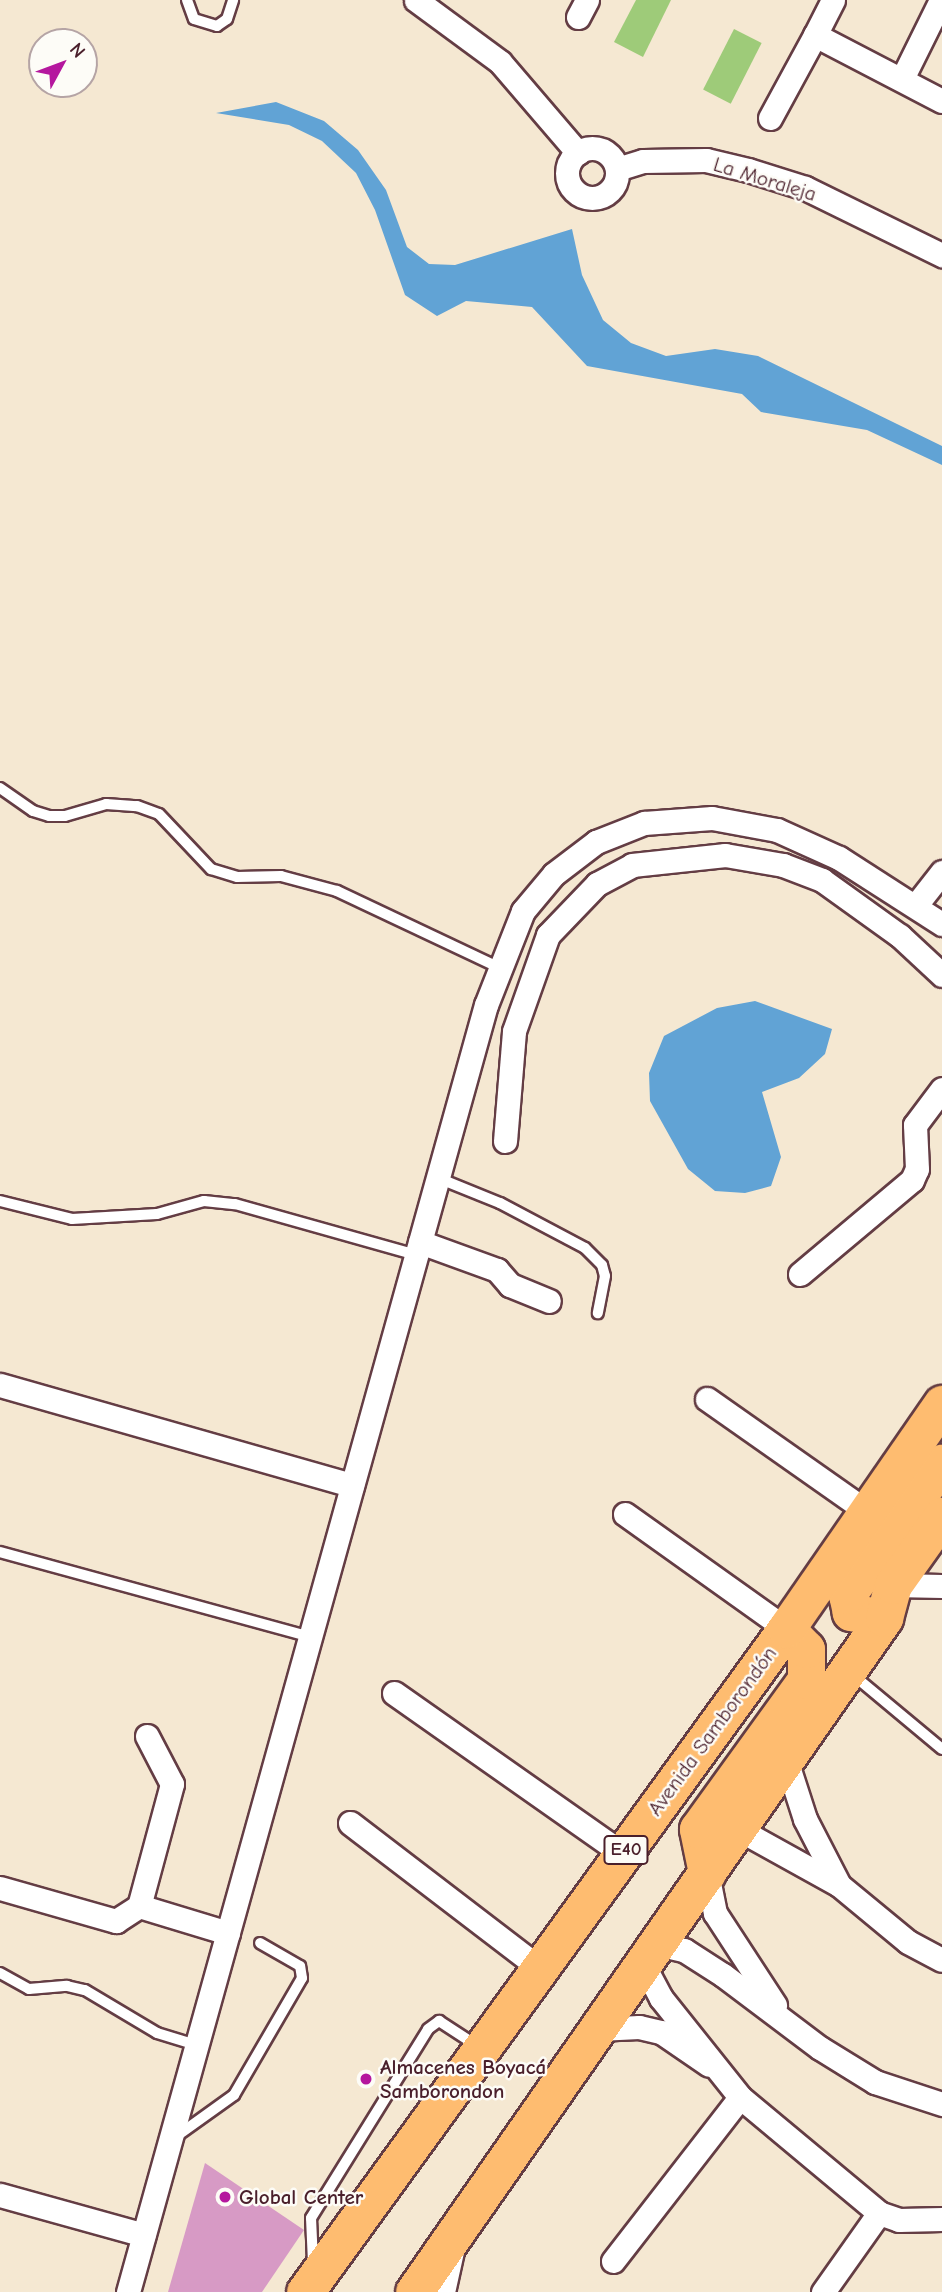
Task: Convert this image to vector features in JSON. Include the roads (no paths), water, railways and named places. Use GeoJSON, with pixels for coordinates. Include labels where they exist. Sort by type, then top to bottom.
{"type":"FeatureCollection","features":[{"type":"Feature","properties":{"kind":"highway","name":"Avenida Samborondón"},"geometry":{"type":"LineString","coordinates":[[309,2286],[786,1629],[942,1404]]}},
{"type":"Feature","properties":{"kind":"highway"},"geometry":{"type":"LineString","coordinates":[[888,1601],[851,1612],[848,1595],[942,1462]]}},
{"type":"Feature","properties":{"kind":"highway"},"geometry":{"type":"LineString","coordinates":[[414,2292],[786,1760],[847,1670],[942,1516]]}},
{"type":"Feature","properties":{"kind":"highway"},"geometry":{"type":"LineString","coordinates":[[707,1874],[698,1829],[806,1680],[806,1649],[786,1629]]}},
{"type":"Feature","properties":{"kind":"street"},"geometry":{"type":"LineString","coordinates":[[416,0],[500,62],[578,153]]}},
{"type":"Feature","properties":{"kind":"street"},"geometry":{"type":"LineString","coordinates":[[770,118],[833,0]]}},
{"type":"Feature","properties":{"kind":"street"},"geometry":{"type":"LineString","coordinates":[[902,79],[941,0]]}},
{"type":"Feature","properties":{"kind":"street"},"geometry":{"type":"LineString","coordinates":[[814,35],[942,101]]}},
{"type":"Feature","properties":{"kind":"street"},"geometry":{"type":"LineString","coordinates":[[597,149],[613,160],[617,169],[613,188],[597,198],[587,198],[571,187],[568,168],[578,153],[597,149]]}},
{"type":"Feature","properties":{"kind":"street","name":"La Moraleja"},"geometry":{"type":"LineString","coordinates":[[617,169],[643,161],[706,160],[748,170],[805,188],[942,256]]}},
{"type":"Feature","properties":{"kind":"street"},"geometry":{"type":"LineString","coordinates":[[128,2292],[438,1178],[500,968],[523,911],[554,874],[596,842],[644,823],[712,818],[777,830],[839,858],[942,924]]}},
{"type":"Feature","properties":{"kind":"street"},"geometry":{"type":"LineString","coordinates":[[505,1141],[514,1031],[548,935],[597,884],[632,865],[725,855],[783,864],[822,880],[900,936],[942,975]]}},
{"type":"Feature","properties":{"kind":"street"},"geometry":{"type":"LineString","coordinates":[[916,905],[942,872]]}},
{"type":"Feature","properties":{"kind":"street"},"geometry":{"type":"LineString","coordinates":[[800,1274],[912,1180],[917,1169],[915,1125],[942,1089]]}},
{"type":"Feature","properties":{"kind":"street"},"geometry":{"type":"LineString","coordinates":[[418,1249],[497,1270],[510,1285],[550,1301]]}},
{"type":"Feature","properties":{"kind":"street"},"geometry":{"type":"LineString","coordinates":[[0,1385],[352,1485]]}},
{"type":"Feature","properties":{"kind":"street"},"geometry":{"type":"LineString","coordinates":[[707,1399],[867,1511]]}},
{"type":"Feature","properties":{"kind":"street"},"geometry":{"type":"LineString","coordinates":[[625,1514],[786,1629]]}},
{"type":"Feature","properties":{"kind":"street"},"geometry":{"type":"LineString","coordinates":[[888,1601],[942,1586]]}},
{"type":"Feature","properties":{"kind":"street"},"geometry":{"type":"LineString","coordinates":[[394,1693],[623,1854]]}},
{"type":"Feature","properties":{"kind":"street"},"geometry":{"type":"LineString","coordinates":[[0,1888],[117,1921],[139,1906],[172,1784],[147,1736]]}},
{"type":"Feature","properties":{"kind":"street"},"geometry":{"type":"LineString","coordinates":[[786,1760],[804,1819],[839,1885]]}},
{"type":"Feature","properties":{"kind":"street"},"geometry":{"type":"LineString","coordinates":[[350,1824],[541,1969]]}},
{"type":"Feature","properties":{"kind":"street"},"geometry":{"type":"LineString","coordinates":[[738,1829],[839,1885],[908,1942],[942,1960]]}},
{"type":"Feature","properties":{"kind":"street"},"geometry":{"type":"LineString","coordinates":[[707,1874],[715,1913],[785,2019]]}},
{"type":"Feature","properties":{"kind":"street"},"geometry":{"type":"LineString","coordinates":[[139,1906],[228,1933]]}},
{"type":"Feature","properties":{"kind":"street"},"geometry":{"type":"LineString","coordinates":[[942,2104],[875,2082],[684,1950],[650,1954],[661,1998],[740,2097],[879,2213],[899,2220],[942,2219]]}},
{"type":"Feature","properties":{"kind":"street"},"geometry":{"type":"LineString","coordinates":[[598,2029],[639,2027],[660,2032],[718,2071]]}},
{"type":"Feature","properties":{"kind":"street"},"geometry":{"type":"LineString","coordinates":[[613,2261],[740,2097]]}},
{"type":"Feature","properties":{"kind":"street"},"geometry":{"type":"LineString","coordinates":[[0,2195],[144,2235]]}},
{"type":"Feature","properties":{"kind":"street"},"geometry":{"type":"LineString","coordinates":[[823,2292],[879,2213]]}},
{"type":"Feature","properties":{"kind":"street"},"geometry":{"type":"LineString","coordinates":[[443,2292],[456,2231]]}},
{"type":"Feature","properties":{"kind":"lane"},"geometry":{"type":"LineString","coordinates":[[187,0],[194,19],[217,26],[226,19],[233,0]]}},
{"type":"Feature","properties":{"kind":"lane"},"geometry":{"type":"LineString","coordinates":[[0,788],[33,811],[49,816],[65,816],[106,804],[136,806],[159,814],[211,869],[237,877],[281,876],[337,891],[500,968]]}},
{"type":"Feature","properties":{"kind":"lane"},"geometry":{"type":"LineString","coordinates":[[438,1178],[500,1203],[585,1248],[602,1265],[605,1276],[597,1313]]}},
{"type":"Feature","properties":{"kind":"lane"},"geometry":{"type":"LineString","coordinates":[[0,1200],[72,1219],[157,1214],[204,1201],[235,1204],[418,1249]]}},
{"type":"Feature","properties":{"kind":"lane"},"geometry":{"type":"LineString","coordinates":[[0,1552],[310,1637]]}},
{"type":"Feature","properties":{"kind":"lane"},"geometry":{"type":"LineString","coordinates":[[847,1670],[942,1749]]}},
{"type":"Feature","properties":{"kind":"lane"},"geometry":{"type":"LineString","coordinates":[[172,2139],[233,2095],[302,1978],[300,1966],[260,1943]]}},
{"type":"Feature","properties":{"kind":"lane"},"geometry":{"type":"LineString","coordinates":[[0,1973],[29,1989],[67,1986],[85,1990],[157,2033],[196,2046]]}},
{"type":"Feature","properties":{"kind":"lane"},"geometry":{"type":"LineString","coordinates":[[309,2286],[312,2218],[428,2029],[439,2021],[482,2049]]}},
{"type":"Feature","properties":{"kind":"water"},"geometry":{"type":"Polygon","coordinates":[[[276,102],[324,121],[358,150],[386,190],[407,247],[429,264],[455,265],[572,229],[582,275],[603,320],[631,343],[666,356],[715,349],[758,356],[942,446],[942,465],[867,430],[761,412],[742,394],[587,366],[532,307],[466,301],[437,316],[405,295],[375,210],[356,173],[322,141],[289,125],[216,113],[276,102]]]}},
{"type":"Feature","properties":{"kind":"water"},"geometry":{"type":"Polygon","coordinates":[[[755,1001],[832,1029],[825,1054],[799,1078],[762,1092],[781,1157],[771,1186],[745,1193],[715,1191],[688,1169],[650,1101],[649,1073],[664,1036],[717,1008],[755,1001]]]}},
{"type":"Feature","properties":{"kind":"place","name":"Almacenes Boyacá Samborondon"},"geometry":{"type":"Point","coordinates":[366,2079]}},
{"type":"Feature","properties":{"kind":"place","name":"Global Center"},"geometry":{"type":"Point","coordinates":[225,2197]}}]}
